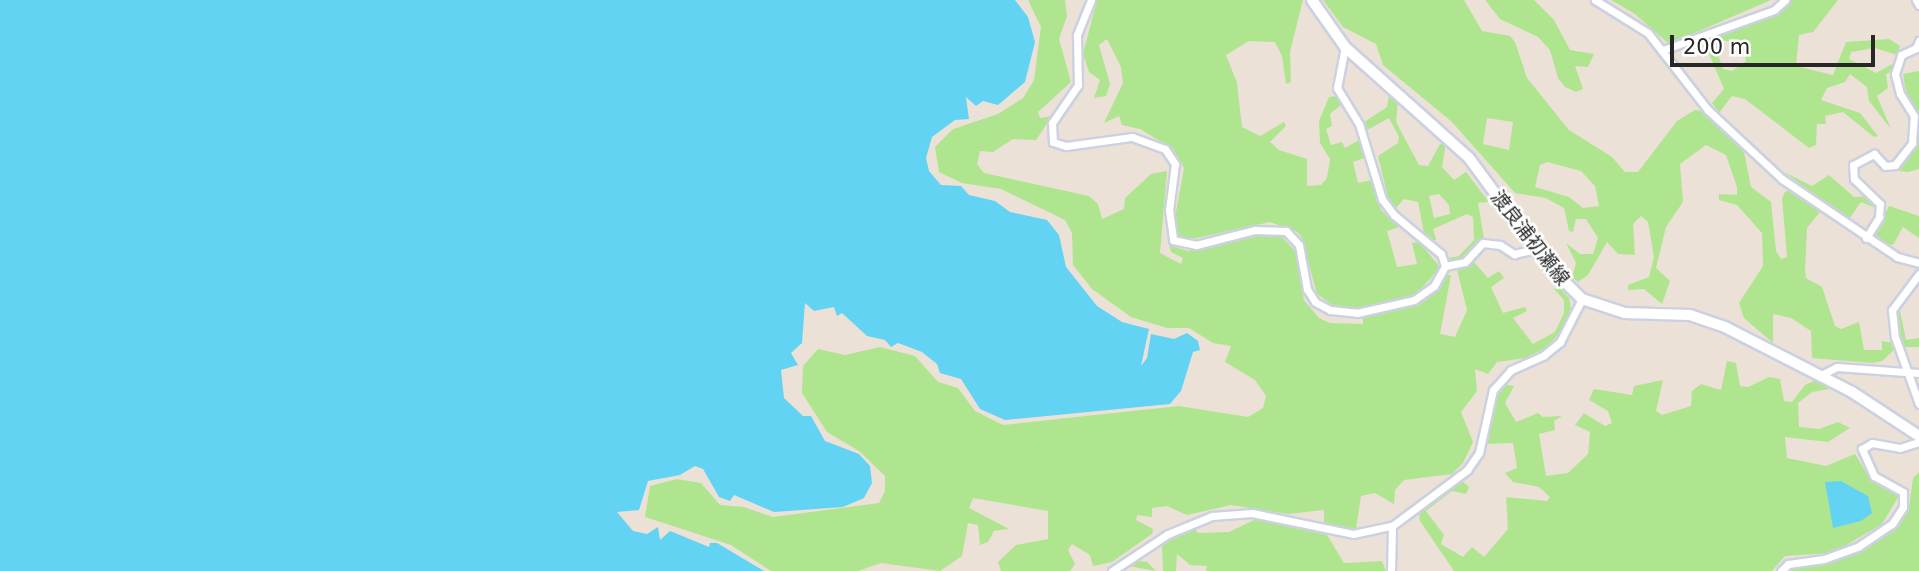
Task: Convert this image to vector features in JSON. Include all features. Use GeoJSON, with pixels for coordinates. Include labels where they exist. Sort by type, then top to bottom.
{"type":"FeatureCollection","features":[{"type":"Feature","properties":{"kind":"main road","name":"渡良浦初瀬線"},"geometry":{"type":"LineString","coordinates":[[1312,0],[1345,47],[1455,142],[1535,249],[1582,299],[1625,313],[1701,317],[1821,375],[1919,436]]}},
{"type":"Feature","properties":{"kind":"street"},"geometry":{"type":"LineString","coordinates":[[1091,0],[1077,35],[1078,85],[1052,123],[1050,135],[1066,146],[1132,137],[1165,149],[1175,164],[1169,211],[1173,240],[1196,245],[1255,230],[1286,231],[1299,245],[1310,296],[1324,308],[1343,313],[1414,300],[1434,286],[1445,266],[1441,254],[1394,215],[1382,199],[1363,134],[1337,88],[1345,47]]}},
{"type":"Feature","properties":{"kind":"street"},"geometry":{"type":"LineString","coordinates":[[1595,0],[1634,22],[1663,50],[1708,110],[1756,156],[1866,238],[1897,257],[1919,264]]}},
{"type":"Feature","properties":{"kind":"street"},"geometry":{"type":"LineString","coordinates":[[1663,50],[1774,10],[1785,0]]}},
{"type":"Feature","properties":{"kind":"street"},"geometry":{"type":"LineString","coordinates":[[1916,0],[1919,5]]}},
{"type":"Feature","properties":{"kind":"street"},"geometry":{"type":"LineString","coordinates":[[1866,238],[1881,210],[1854,179],[1853,165],[1874,154],[1885,166],[1895,165],[1912,143],[1916,124],[1900,94],[1895,74],[1901,55],[1916,48],[1919,41]]}},
{"type":"Feature","properties":{"kind":"street"},"geometry":{"type":"LineString","coordinates":[[1445,266],[1465,262],[1483,243],[1500,245],[1514,254],[1535,249]]}},
{"type":"Feature","properties":{"kind":"street"},"geometry":{"type":"LineString","coordinates":[[1919,274],[1892,310],[1906,371],[1919,404]]}},
{"type":"Feature","properties":{"kind":"street"},"geometry":{"type":"LineString","coordinates":[[1112,571],[1182,526],[1223,514],[1252,513],[1353,534],[1392,526],[1467,470],[1479,453],[1493,390],[1511,370],[1560,342],[1582,299]]}},
{"type":"Feature","properties":{"kind":"street"},"geometry":{"type":"LineString","coordinates":[[1821,375],[1837,367],[1919,373]]}},
{"type":"Feature","properties":{"kind":"street"},"geometry":{"type":"LineString","coordinates":[[1781,571],[1788,564],[1825,559],[1859,546],[1892,524],[1903,508],[1903,492],[1874,476],[1862,449],[1872,443],[1900,448],[1919,442]]}},
{"type":"Feature","properties":{"kind":"street"},"geometry":{"type":"LineString","coordinates":[[1391,571],[1392,526]]}},
{"type":"Feature","properties":{"kind":"green space"},"geometry":{"type":"Polygon","coordinates":[[[1028,0],[1065,0],[1067,16],[1059,39],[1071,82],[1038,112],[1040,118],[1052,116],[1036,140],[1013,139],[993,152],[980,151],[977,164],[984,173],[1089,196],[1098,204],[1102,219],[1124,209],[1125,198],[1151,174],[1167,171],[1160,253],[1181,264],[1183,258],[1171,252],[1169,245],[1188,251],[1246,236],[1281,236],[1295,251],[1304,300],[1319,318],[1330,323],[1363,324],[1363,317],[1426,300],[1446,275],[1451,275],[1440,334],[1455,337],[1467,310],[1457,270],[1474,262],[1488,278],[1499,271],[1504,278],[1491,287],[1503,313],[1525,307],[1527,311],[1513,318],[1533,344],[1555,332],[1564,313],[1564,300],[1554,289],[1558,286],[1569,298],[1571,309],[1561,331],[1547,347],[1526,358],[1497,362],[1488,374],[1475,369],[1477,391],[1461,412],[1473,442],[1463,463],[1452,474],[1404,480],[1395,490],[1394,504],[1375,493],[1361,496],[1356,529],[1324,525],[1324,510],[1288,514],[1231,505],[1187,515],[1167,506],[1152,508],[1152,517],[1137,515],[1136,520],[1153,529],[1152,534],[1112,562],[1093,566],[1090,555],[1072,544],[1068,550],[1075,564],[1070,571],[1001,571],[998,562],[1016,545],[1048,539],[1048,511],[973,498],[969,508],[1009,529],[994,531],[988,542],[980,545],[978,525],[968,523],[962,556],[940,571],[881,563],[858,571],[771,571],[731,545],[645,517],[650,486],[677,479],[701,483],[720,505],[744,507],[773,517],[879,503],[885,491],[885,476],[859,451],[827,432],[802,393],[803,366],[818,349],[845,355],[880,347],[915,356],[938,382],[958,388],[975,411],[1003,425],[1179,406],[1248,417],[1263,408],[1266,396],[1255,380],[1225,362],[1231,346],[1213,343],[1189,328],[1167,328],[1131,317],[1092,289],[1073,265],[1072,233],[1065,220],[1001,189],[962,183],[939,172],[935,147],[953,129],[998,114],[1023,98],[1034,80],[1041,27],[1028,0]]]}},
{"type":"Feature","properties":{"kind":"green space"},"geometry":{"type":"Polygon","coordinates":[[[1097,0],[1303,0],[1290,52],[1291,82],[1286,84],[1282,56],[1275,42],[1249,41],[1226,55],[1237,83],[1242,127],[1260,136],[1284,122],[1286,126],[1270,142],[1279,150],[1307,159],[1307,186],[1321,185],[1327,178],[1330,159],[1320,143],[1319,121],[1329,97],[1337,96],[1342,104],[1330,114],[1332,126],[1326,129],[1331,145],[1342,142],[1345,148],[1361,139],[1367,157],[1353,162],[1358,183],[1372,180],[1381,210],[1399,227],[1387,231],[1397,267],[1417,264],[1412,243],[1419,242],[1440,267],[1417,293],[1391,303],[1355,308],[1332,305],[1317,294],[1301,236],[1296,231],[1270,222],[1183,241],[1173,228],[1184,168],[1173,149],[1140,129],[1122,125],[1119,116],[1104,123],[1123,83],[1121,67],[1107,39],[1099,45],[1110,84],[1106,96],[1094,98],[1100,80],[1089,72],[1083,54],[1097,0]]]}},
{"type":"Feature","properties":{"kind":"green space"},"geometry":{"type":"Polygon","coordinates":[[[1323,0],[1464,0],[1482,31],[1510,36],[1515,42],[1527,78],[1569,130],[1612,157],[1625,172],[1638,172],[1677,121],[1695,110],[1702,111],[1744,152],[1751,187],[1771,202],[1776,251],[1781,259],[1787,257],[1782,198],[1785,192],[1790,190],[1820,212],[1807,228],[1805,271],[1806,278],[1822,287],[1835,326],[1841,329],[1859,322],[1864,350],[1882,350],[1882,341],[1893,343],[1894,350],[1882,361],[1872,363],[1812,358],[1811,331],[1791,318],[1773,314],[1773,343],[1744,318],[1739,303],[1763,266],[1762,233],[1737,205],[1719,200],[1719,194],[1737,195],[1737,187],[1726,155],[1706,145],[1680,164],[1683,202],[1666,227],[1656,268],[1670,281],[1662,304],[1644,289],[1628,290],[1628,285],[1649,277],[1654,257],[1648,222],[1641,216],[1633,224],[1635,255],[1618,254],[1607,242],[1588,275],[1578,282],[1572,277],[1576,263],[1566,243],[1580,254],[1593,254],[1598,238],[1586,219],[1576,219],[1573,232],[1569,231],[1564,208],[1546,198],[1515,193],[1452,122],[1383,65],[1376,44],[1343,27],[1323,0]],[[1487,118],[1483,144],[1509,150],[1513,122],[1487,118]],[[1547,162],[1540,165],[1535,187],[1569,197],[1583,208],[1599,206],[1595,186],[1581,171],[1547,162]]]}},
{"type":"Feature","properties":{"kind":"green space"},"geometry":{"type":"Polygon","coordinates":[[[1485,0],[1534,0],[1554,20],[1570,50],[1594,54],[1588,67],[1575,66],[1583,89],[1576,92],[1565,87],[1558,78],[1550,50],[1538,37],[1500,19],[1485,0]]]}},
{"type":"Feature","properties":{"kind":"green space"},"geometry":{"type":"Polygon","coordinates":[[[1611,0],[1771,0],[1669,44],[1635,14],[1611,0]]]}},
{"type":"Feature","properties":{"kind":"green space"},"geometry":{"type":"Polygon","coordinates":[[[1791,0],[1838,0],[1813,32],[1799,35],[1796,66],[1833,75],[1846,42],[1889,39],[1900,46],[1897,55],[1875,48],[1851,52],[1849,59],[1876,73],[1894,63],[1893,71],[1886,74],[1888,88],[1877,96],[1891,129],[1869,101],[1867,87],[1850,74],[1845,82],[1827,88],[1821,100],[1860,113],[1878,136],[1874,137],[1843,112],[1825,116],[1826,124],[1817,124],[1816,145],[1809,148],[1745,99],[1732,96],[1719,113],[1712,103],[1724,89],[1707,49],[1715,46],[1723,69],[1732,71],[1746,61],[1742,42],[1726,41],[1715,36],[1715,32],[1775,14],[1791,0]]]}},
{"type":"Feature","properties":{"kind":"green space"},"geometry":{"type":"Polygon","coordinates":[[[1919,71],[1919,123],[1907,98],[1903,74],[1919,71]]]}},
{"type":"Feature","properties":{"kind":"green space"},"geometry":{"type":"Polygon","coordinates":[[[1389,95],[1398,101],[1396,122],[1419,165],[1428,166],[1440,144],[1446,143],[1442,167],[1454,180],[1466,172],[1489,202],[1478,203],[1484,238],[1453,265],[1449,258],[1459,256],[1474,240],[1473,217],[1467,214],[1433,229],[1436,240],[1432,241],[1424,233],[1418,202],[1404,199],[1396,208],[1389,202],[1378,156],[1398,143],[1399,137],[1389,118],[1367,130],[1363,123],[1387,107],[1389,95]],[[1439,194],[1429,196],[1434,218],[1450,214],[1449,205],[1439,194]]]}},
{"type":"Feature","properties":{"kind":"green space"},"geometry":{"type":"Polygon","coordinates":[[[1919,123],[1919,169],[1899,171],[1913,148],[1919,123]]]}},
{"type":"Feature","properties":{"kind":"green space"},"geometry":{"type":"Polygon","coordinates":[[[1784,172],[1812,186],[1829,175],[1854,197],[1869,196],[1878,209],[1861,202],[1849,219],[1784,172]]]}},
{"type":"Feature","properties":{"kind":"green space"},"geometry":{"type":"Polygon","coordinates":[[[1889,206],[1919,216],[1919,238],[1903,227],[1893,245],[1876,242],[1874,236],[1889,206]]]}},
{"type":"Feature","properties":{"kind":"green space"},"geometry":{"type":"Polygon","coordinates":[[[1914,287],[1899,306],[1906,340],[1919,338],[1919,347],[1903,347],[1897,308],[1914,287]]]}},
{"type":"Feature","properties":{"kind":"green space"},"geometry":{"type":"Polygon","coordinates":[[[1727,361],[1736,363],[1740,386],[1748,387],[1769,377],[1780,379],[1784,401],[1792,402],[1805,385],[1816,380],[1824,383],[1829,389],[1812,392],[1798,403],[1799,427],[1819,429],[1838,422],[1850,428],[1828,442],[1785,437],[1787,458],[1826,466],[1855,454],[1872,482],[1899,496],[1882,524],[1833,553],[1785,556],[1772,571],[1454,571],[1420,521],[1419,513],[1462,481],[1469,487],[1466,494],[1452,491],[1426,511],[1444,535],[1441,544],[1463,557],[1472,547],[1484,557],[1508,529],[1506,497],[1547,501],[1550,497],[1539,487],[1513,482],[1505,473],[1517,468],[1513,443],[1486,444],[1492,403],[1503,384],[1514,386],[1505,403],[1516,422],[1538,413],[1543,417],[1562,416],[1554,421],[1555,430],[1539,434],[1546,476],[1568,473],[1588,454],[1590,432],[1575,425],[1584,413],[1605,426],[1612,423],[1608,411],[1589,400],[1594,389],[1632,395],[1634,386],[1663,380],[1656,411],[1662,415],[1691,406],[1692,391],[1701,384],[1721,390],[1727,361]]]}},
{"type":"Feature","properties":{"kind":"green space"},"geometry":{"type":"Polygon","coordinates":[[[1919,472],[1919,571],[1787,571],[1850,554],[1880,540],[1900,524],[1909,508],[1913,478],[1919,472]]]}},
{"type":"Feature","properties":{"kind":"green space"},"geometry":{"type":"Polygon","coordinates":[[[1256,519],[1327,535],[1344,563],[1382,561],[1386,571],[1206,571],[1207,566],[1190,565],[1177,554],[1176,571],[1163,571],[1162,545],[1180,533],[1194,528],[1198,533],[1229,532],[1256,519]]]}},
{"type":"Feature","properties":{"kind":"green space"},"geometry":{"type":"Polygon","coordinates":[[[1134,560],[1147,562],[1156,571],[1128,566],[1134,560]]]}},
{"type":"Feature","properties":{"kind":"water"},"geometry":{"type":"Polygon","coordinates":[[[0,0],[1015,0],[1028,17],[1035,42],[1025,82],[998,105],[983,101],[976,106],[966,97],[969,119],[955,120],[932,137],[926,158],[929,171],[941,185],[961,186],[969,195],[995,201],[1010,212],[1047,220],[1059,235],[1066,267],[1097,306],[1122,322],[1149,329],[1141,366],[1147,358],[1151,334],[1174,339],[1187,333],[1198,341],[1200,350],[1193,352],[1181,391],[1170,404],[1005,420],[980,409],[961,379],[940,373],[937,364],[922,352],[898,343],[891,347],[885,340],[867,336],[842,313],[837,316],[834,307],[814,311],[805,303],[802,343],[791,353],[798,365],[781,370],[784,398],[803,416],[811,416],[825,441],[859,454],[870,466],[872,483],[864,498],[843,507],[774,512],[734,495],[730,501],[719,497],[703,469],[695,466],[680,475],[648,481],[639,510],[617,512],[633,531],[647,534],[658,527],[660,540],[670,531],[709,547],[710,543],[717,543],[764,571],[0,571],[0,0]]]}},
{"type":"Feature","properties":{"kind":"water"},"geometry":{"type":"Polygon","coordinates":[[[1841,481],[1868,496],[1872,513],[1861,521],[1833,528],[1825,482],[1841,481]]]}}]}
